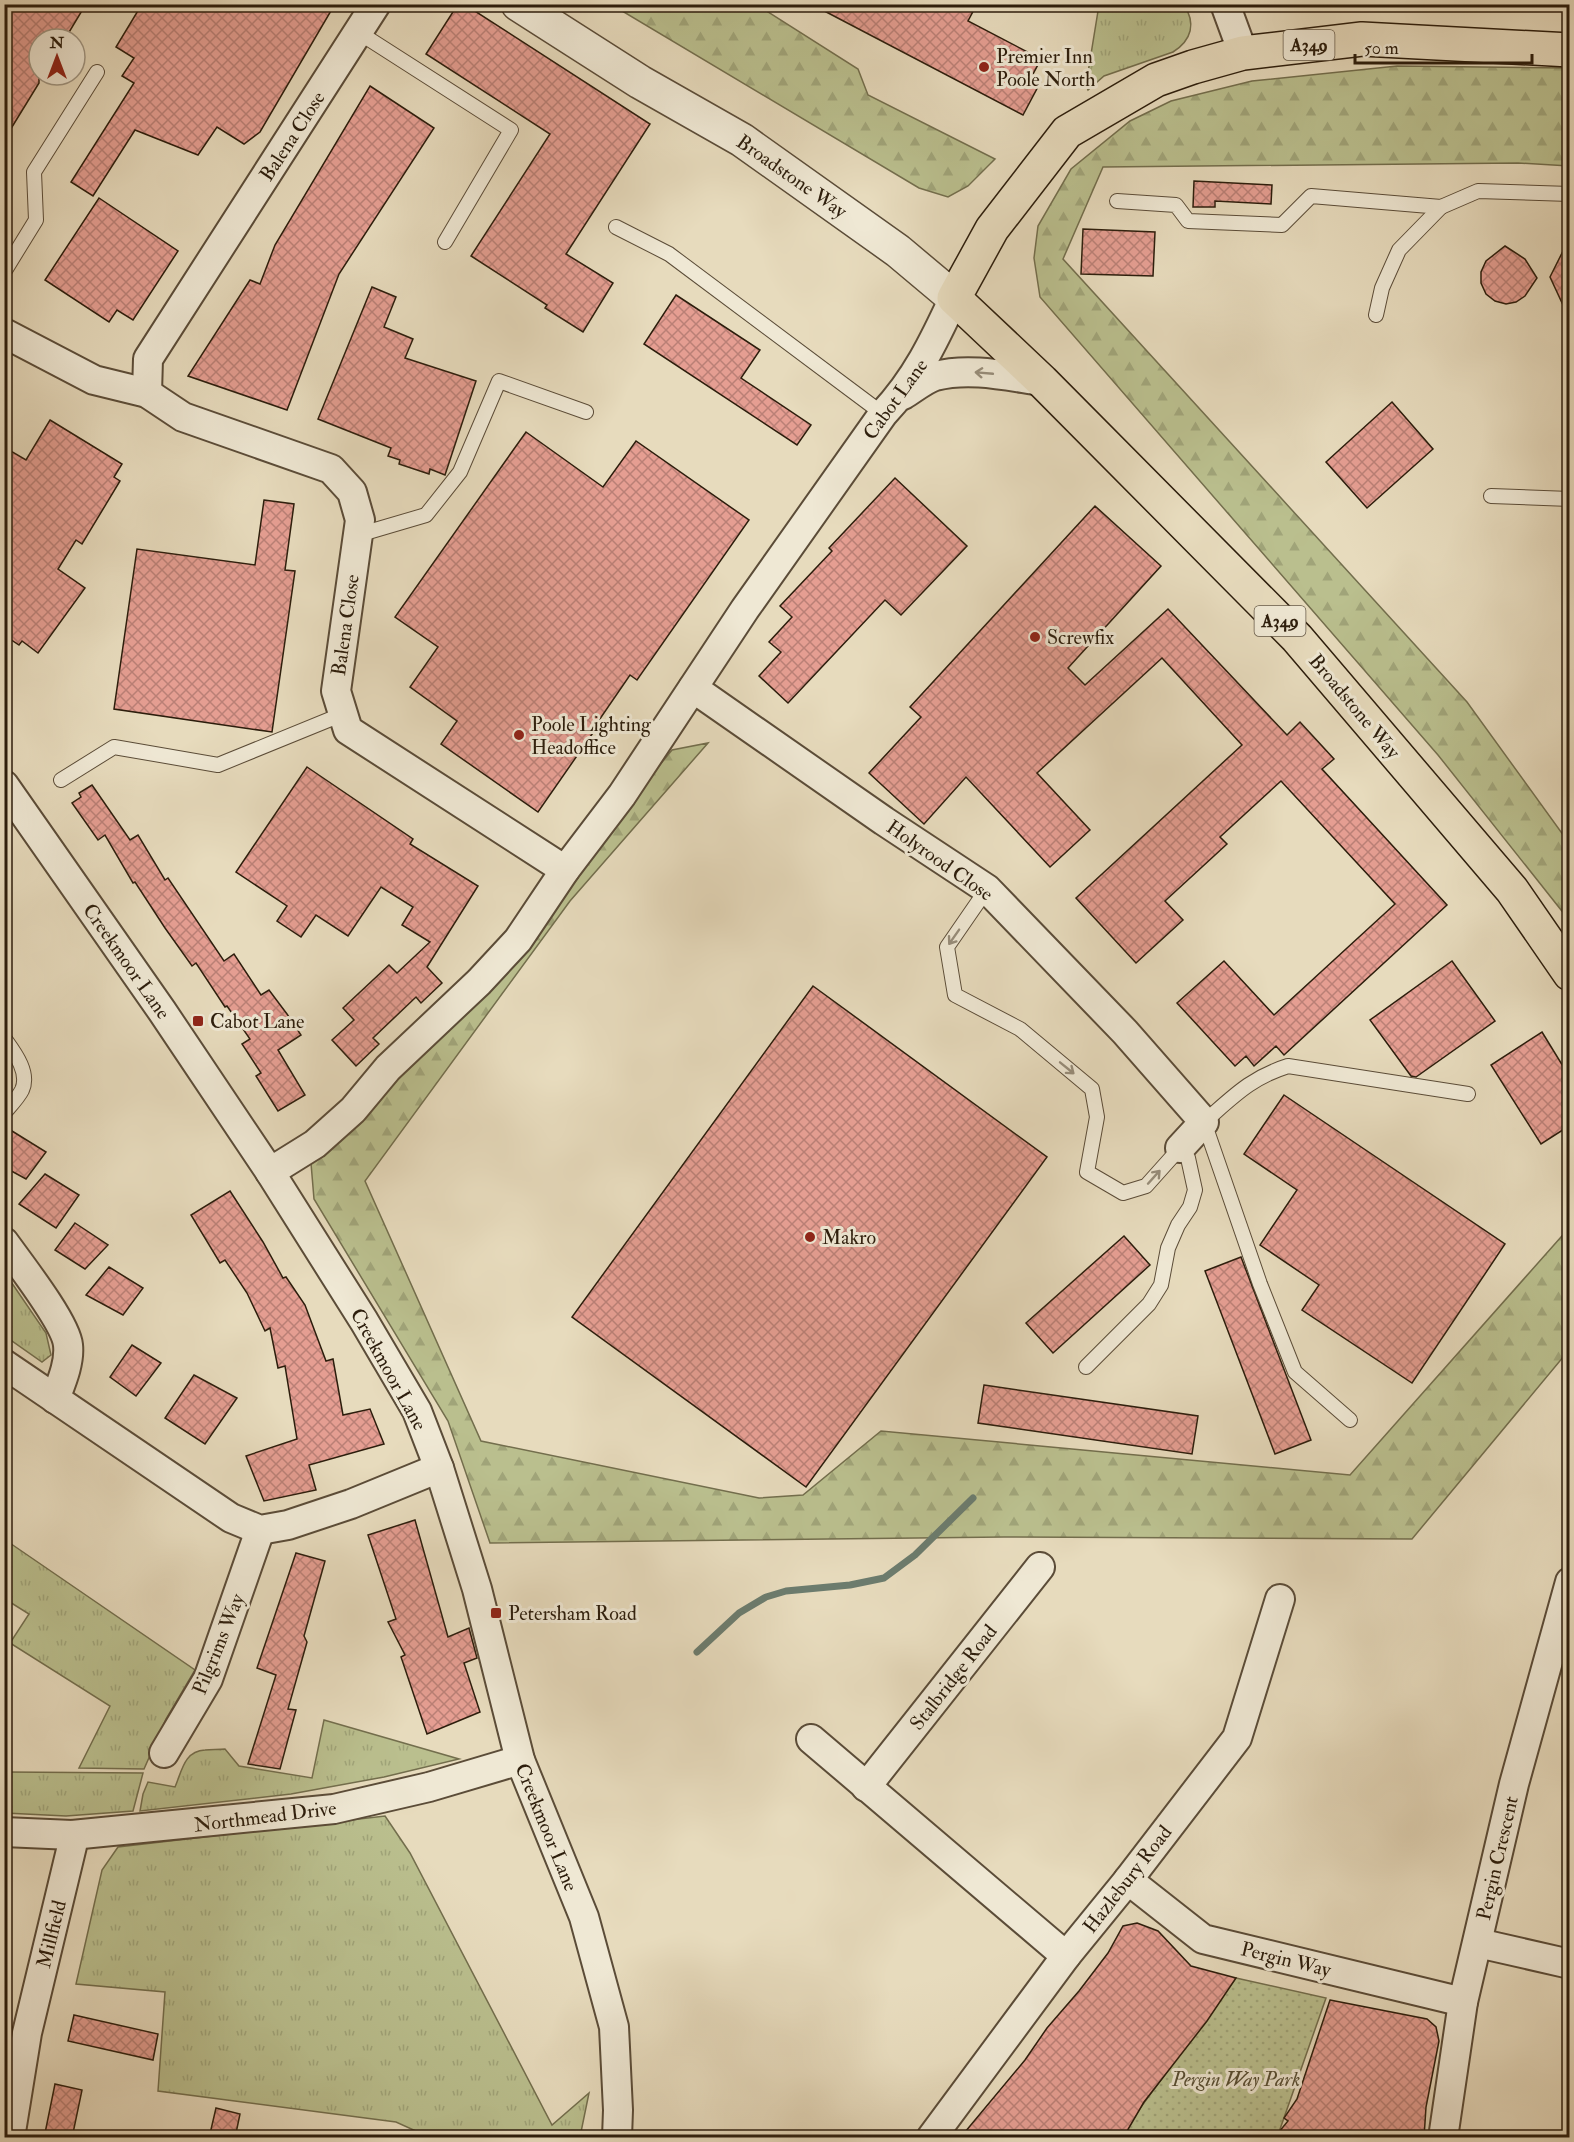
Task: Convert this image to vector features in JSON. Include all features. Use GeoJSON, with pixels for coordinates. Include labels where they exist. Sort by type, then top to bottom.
{"type":"FeatureCollection","features":[{"type":"Feature","properties":{"kind":"main road","name":"Cabot Lane"},"geometry":{"type":"LineString","coordinates":[[954,298],[992,230],[1067,132],[1156,80],[1243,53],[1362,39],[1569,50]]}},
{"type":"Feature","properties":{"kind":"main road","name":"Broadstone Way"},"geometry":{"type":"LineString","coordinates":[[954,298],[1042,381],[1297,638],[1512,890],[1569,974]]}},
{"type":"Feature","properties":{"kind":"street","name":"Balena Close"},"geometry":{"type":"LineString","coordinates":[[147,393],[148,360],[376,4]]}},
{"type":"Feature","properties":{"kind":"street","name":"Broadstone Way"},"geometry":{"type":"LineString","coordinates":[[518,4],[640,82],[742,140],[898,251],[954,298]]}},
{"type":"Feature","properties":{"kind":"street"},"geometry":{"type":"LineString","coordinates":[[1225,4],[1243,53]]}},
{"type":"Feature","properties":{"kind":"street","name":"Cabot Lane"},"geometry":{"type":"LineString","coordinates":[[270,1173],[315,1144],[353,1110],[388,1068],[478,982],[518,940],[565,870],[622,795],[745,609],[927,356],[954,298]]}},
{"type":"Feature","properties":{"kind":"street","name":"Balena Close"},"geometry":{"type":"LineString","coordinates":[[4,333],[94,380],[147,393],[183,417],[331,469],[352,492],[360,520],[336,691],[348,730],[565,870]]}},
{"type":"Feature","properties":{"kind":"street"},"geometry":{"type":"LineString","coordinates":[[891,406],[934,376],[979,371],[1042,381]]}},
{"type":"Feature","properties":{"kind":"street","name":"Holyrood Close"},"geometry":{"type":"LineString","coordinates":[[693,688],[874,814],[987,889],[1125,1032],[1204,1122]]}},
{"type":"Feature","properties":{"kind":"street","name":"Creekmoor Lane"},"geometry":{"type":"LineString","coordinates":[[4,785],[162,1011],[270,1173],[364,1321],[417,1411],[439,1468],[477,1589],[520,1760],[584,1917],[614,2027],[617,2138]]}},
{"type":"Feature","properties":{"kind":"street"},"geometry":{"type":"LineString","coordinates":[[1180,1148],[1204,1122]]}},
{"type":"Feature","properties":{"kind":"street"},"geometry":{"type":"LineString","coordinates":[[4,1242],[61,1325],[69,1345],[66,1366],[56,1400]]}},
{"type":"Feature","properties":{"kind":"street"},"geometry":{"type":"LineString","coordinates":[[4,1364],[231,1518],[260,1530],[288,1525],[351,1504],[439,1468]]}},
{"type":"Feature","properties":{"kind":"street","name":"Pilgrims Way"},"geometry":{"type":"LineString","coordinates":[[164,1753],[208,1679],[260,1530]]}},
{"type":"Feature","properties":{"kind":"street","name":"Stalbridge Road"},"geometry":{"type":"LineString","coordinates":[[866,1787],[1040,1567]]}},
{"type":"Feature","properties":{"kind":"street","name":"Pergin Crescent"},"geometry":{"type":"LineString","coordinates":[[1443,2138],[1462,2002],[1478,1943],[1514,1784],[1569,1582]]}},
{"type":"Feature","properties":{"kind":"street","name":"Hazlebury Road"},"geometry":{"type":"LineString","coordinates":[[931,2138],[1066,1956],[1128,1880],[1237,1738],[1280,1599]]}},
{"type":"Feature","properties":{"kind":"street"},"geometry":{"type":"LineString","coordinates":[[811,1739],[1066,1956]]}},
{"type":"Feature","properties":{"kind":"street","name":"Northmead Drive"},"geometry":{"type":"LineString","coordinates":[[4,1832],[72,1835],[334,1809],[429,1787],[520,1760]]}},
{"type":"Feature","properties":{"kind":"street","name":"Millfield"},"geometry":{"type":"LineString","coordinates":[[10,2138],[16,2032],[72,1846],[72,1835]]}},
{"type":"Feature","properties":{"kind":"street","name":"Pergin Way"},"geometry":{"type":"LineString","coordinates":[[1128,1880],[1203,1939],[1462,2002]]}},
{"type":"Feature","properties":{"kind":"street"},"geometry":{"type":"LineString","coordinates":[[1478,1943],[1569,1964]]}},
{"type":"Feature","properties":{"kind":"lane"},"geometry":{"type":"LineString","coordinates":[[358,32],[511,130],[445,242]]}},
{"type":"Feature","properties":{"kind":"lane"},"geometry":{"type":"LineString","coordinates":[[4,272],[36,220],[34,172],[97,72]]}},
{"type":"Feature","properties":{"kind":"lane"},"geometry":{"type":"LineString","coordinates":[[1376,315],[1382,288],[1399,250],[1441,207],[1478,191],[1569,194]]}},
{"type":"Feature","properties":{"kind":"lane"},"geometry":{"type":"LineString","coordinates":[[1117,201],[1176,205],[1188,221],[1281,225],[1311,196],[1441,207]]}},
{"type":"Feature","properties":{"kind":"lane"},"geometry":{"type":"LineString","coordinates":[[616,227],[669,254],[891,406]]}},
{"type":"Feature","properties":{"kind":"lane"},"geometry":{"type":"LineString","coordinates":[[358,535],[426,515],[460,472],[499,381],[586,412]]}},
{"type":"Feature","properties":{"kind":"lane"},"geometry":{"type":"LineString","coordinates":[[1491,496],[1569,499]]}},
{"type":"Feature","properties":{"kind":"lane"},"geometry":{"type":"LineString","coordinates":[[61,780],[114,747],[218,765],[343,714]]}},
{"type":"Feature","properties":{"kind":"lane"},"geometry":{"type":"LineString","coordinates":[[987,889],[947,947],[955,995],[1020,1029],[1092,1089],[1097,1117],[1087,1173],[1123,1193],[1146,1185],[1180,1148],[1188,1158],[1195,1190],[1190,1207],[1168,1248],[1161,1285],[1149,1304],[1086,1367]]}},
{"type":"Feature","properties":{"kind":"lane"},"geometry":{"type":"LineString","coordinates":[[4,1038],[19,1059],[24,1077],[22,1089],[4,1113]]}},
{"type":"Feature","properties":{"kind":"lane"},"geometry":{"type":"LineString","coordinates":[[1350,1420],[1295,1371],[1260,1284],[1204,1122],[1251,1081],[1287,1066],[1468,1094]]}},
{"type":"Feature","properties":{"kind":"green space"},"geometry":{"type":"Polygon","coordinates":[[[612,5],[757,5],[858,69],[868,95],[995,159],[968,186],[948,197],[919,188],[612,5]]]}},
{"type":"Feature","properties":{"kind":"green space"},"geometry":{"type":"Polygon","coordinates":[[[1099,5],[1184,5],[1190,18],[1190,31],[1184,42],[1173,52],[1104,76],[1088,90],[1086,85],[1099,5]]]}},
{"type":"Feature","properties":{"kind":"green space"},"geometry":{"type":"Polygon","coordinates":[[[1397,66],[1569,68],[1569,166],[1518,163],[1103,167],[1063,259],[1467,702],[1569,843],[1569,920],[1438,755],[1040,297],[1034,258],[1038,226],[1071,169],[1130,121],[1171,101],[1252,81],[1397,66]]]}},
{"type":"Feature","properties":{"kind":"green space"},"geometry":{"type":"Polygon","coordinates":[[[708,743],[570,901],[365,1181],[481,1441],[759,1498],[803,1495],[881,1431],[1350,1475],[1569,1228],[1569,1350],[1412,1539],[1004,1537],[490,1543],[448,1421],[314,1199],[311,1163],[508,968],[571,873],[672,750],[708,743]]]}},
{"type":"Feature","properties":{"kind":"green space"},"geometry":{"type":"Polygon","coordinates":[[[5,1273],[46,1333],[51,1355],[42,1362],[5,1336],[5,1273]]]}},
{"type":"Feature","properties":{"kind":"green space"},"geometry":{"type":"Polygon","coordinates":[[[4,1539],[195,1670],[166,1719],[144,1769],[79,1768],[110,1706],[10,1643],[29,1614],[5,1599],[4,1539]]]}},
{"type":"Feature","properties":{"kind":"green space"},"geometry":{"type":"Polygon","coordinates":[[[324,1720],[459,1759],[384,1777],[291,1794],[140,1811],[148,1782],[175,1787],[188,1758],[198,1751],[225,1749],[239,1766],[312,1778],[324,1720]]]}},
{"type":"Feature","properties":{"kind":"green space"},"geometry":{"type":"Polygon","coordinates":[[[4,1772],[143,1773],[133,1811],[66,1816],[5,1813],[4,1772]]]}},
{"type":"Feature","properties":{"kind":"green space"},"geometry":{"type":"Polygon","coordinates":[[[385,1816],[410,1853],[552,2125],[589,2093],[580,2137],[429,2137],[396,2122],[158,2091],[165,1992],[76,1984],[102,1870],[118,1847],[385,1816]]]}},
{"type":"Feature","properties":{"kind":"green space","name":"Pergin Way Park"},"geometry":{"type":"Polygon","coordinates":[[[1236,1978],[1326,1998],[1279,2132],[1274,2137],[1116,2138],[1138,2111],[1236,1978]]]}},
{"type":"Feature","properties":{"kind":"building"},"geometry":{"type":"Polygon","coordinates":[[[4,4],[86,4],[72,27],[27,27],[27,87],[37,87],[4,140],[4,4]]]}},
{"type":"Feature","properties":{"kind":"building"},"geometry":{"type":"Polygon","coordinates":[[[142,4],[335,4],[260,132],[244,144],[217,127],[198,155],[135,130],[93,196],[71,182],[134,83],[122,76],[134,58],[116,47],[142,4]]]}},
{"type":"Feature","properties":{"kind":"building"},"geometry":{"type":"Polygon","coordinates":[[[458,4],[464,4],[650,124],[566,254],[613,283],[583,332],[545,308],[547,305],[471,256],[550,134],[426,54],[458,4]]]}},
{"type":"Feature","properties":{"kind":"building","name":"Premier Inn Poole North"},"geometry":{"type":"Polygon","coordinates":[[[811,4],[977,4],[968,21],[1041,59],[1032,76],[1041,81],[1023,115],[811,4]]]}},
{"type":"Feature","properties":{"kind":"building"},"geometry":{"type":"Polygon","coordinates":[[[370,86],[434,128],[339,274],[287,410],[188,376],[250,280],[260,284],[275,245],[370,86]]]}},
{"type":"Feature","properties":{"kind":"building"},"geometry":{"type":"Polygon","coordinates":[[[1194,181],[1272,185],[1271,204],[1215,201],[1215,207],[1193,207],[1194,181]]]}},
{"type":"Feature","properties":{"kind":"building"},"geometry":{"type":"Polygon","coordinates":[[[99,198],[178,251],[133,320],[117,310],[109,322],[45,280],[99,198]]]}},
{"type":"Feature","properties":{"kind":"building"},"geometry":{"type":"Polygon","coordinates":[[[1083,229],[1155,232],[1153,276],[1081,274],[1083,229]]]}},
{"type":"Feature","properties":{"kind":"building"},"geometry":{"type":"Polygon","coordinates":[[[1569,239],[1569,318],[1550,277],[1569,239]]]}},
{"type":"Feature","properties":{"kind":"building"},"geometry":{"type":"Polygon","coordinates":[[[1505,246],[1525,259],[1537,278],[1525,296],[1516,302],[1506,304],[1495,301],[1486,294],[1481,283],[1481,272],[1486,261],[1505,246]]]}},
{"type":"Feature","properties":{"kind":"building"},"geometry":{"type":"Polygon","coordinates":[[[372,287],[396,297],[384,327],[413,339],[405,358],[476,381],[445,475],[430,469],[429,474],[399,464],[400,460],[388,456],[391,448],[318,419],[372,287]]]}},
{"type":"Feature","properties":{"kind":"building"},"geometry":{"type":"Polygon","coordinates":[[[676,295],[760,350],[741,378],[811,425],[797,445],[644,344],[676,295]]]}},
{"type":"Feature","properties":{"kind":"building"},"geometry":{"type":"Polygon","coordinates":[[[1392,402],[1433,449],[1367,508],[1326,462],[1392,402]]]}},
{"type":"Feature","properties":{"kind":"building"},"geometry":{"type":"Polygon","coordinates":[[[50,420],[122,464],[114,477],[120,481],[82,544],[76,540],[58,569],[85,588],[38,653],[22,641],[19,645],[4,635],[4,447],[26,460],[50,420]]]}},
{"type":"Feature","properties":{"kind":"building"},"geometry":{"type":"Polygon","coordinates":[[[526,432],[603,487],[636,441],[749,520],[637,680],[630,675],[538,812],[441,744],[457,721],[410,687],[438,647],[395,617],[526,432]]]}},
{"type":"Feature","properties":{"kind":"building"},"geometry":{"type":"Polygon","coordinates":[[[895,478],[967,546],[901,615],[885,600],[788,703],[759,676],[781,652],[769,642],[792,617],[780,606],[832,551],[829,548],[895,478]]]}},
{"type":"Feature","properties":{"kind":"building"},"geometry":{"type":"Polygon","coordinates":[[[264,500],[294,504],[285,570],[295,571],[272,732],[114,709],[137,549],[255,565],[264,500]]]}},
{"type":"Feature","properties":{"kind":"building"},"geometry":{"type":"Polygon","coordinates":[[[1095,506],[1161,566],[1068,668],[1085,685],[1168,609],[1287,735],[1300,722],[1334,759],[1322,769],[1447,905],[1284,1055],[1276,1046],[1254,1066],[1246,1056],[1235,1066],[1177,1003],[1224,961],[1274,1015],[1395,904],[1281,781],[1220,837],[1227,844],[1165,901],[1183,920],[1136,963],[1076,898],[1242,745],[1162,658],[1037,773],[1090,830],[1050,867],[966,777],[924,824],[869,773],[921,717],[910,707],[1095,506]]]}},
{"type":"Feature","properties":{"kind":"building"},"geometry":{"type":"Polygon","coordinates":[[[307,767],[413,839],[410,844],[478,886],[427,967],[442,983],[421,1003],[416,997],[373,1038],[379,1044],[356,1066],[332,1040],[354,1020],[343,1008],[389,965],[397,973],[430,942],[402,925],[413,907],[381,887],[348,936],[316,915],[301,937],[277,921],[287,906],[236,872],[307,767]]]}},
{"type":"Feature","properties":{"kind":"building"},"geometry":{"type":"Polygon","coordinates":[[[92,785],[130,840],[138,835],[165,880],[168,878],[224,961],[234,954],[261,995],[269,990],[287,1014],[301,1035],[278,1050],[305,1095],[278,1111],[256,1076],[261,1073],[242,1044],[250,1039],[227,1006],[225,1007],[196,963],[192,966],[135,882],[133,883],[105,835],[98,840],[72,803],[81,797],[79,793],[92,785]]]}},
{"type":"Feature","properties":{"kind":"building"},"geometry":{"type":"Polygon","coordinates":[[[1452,961],[1495,1021],[1416,1077],[1411,1076],[1370,1020],[1452,961]]]}},
{"type":"Feature","properties":{"kind":"building","name":"Makro"},"geometry":{"type":"Polygon","coordinates":[[[813,986],[1047,1157],[806,1487],[572,1317],[813,986]]]}},
{"type":"Feature","properties":{"kind":"building"},"geometry":{"type":"Polygon","coordinates":[[[1542,1032],[1569,1076],[1569,1126],[1541,1144],[1491,1065],[1542,1032]]]}},
{"type":"Feature","properties":{"kind":"building"},"geometry":{"type":"Polygon","coordinates":[[[1284,1095],[1505,1244],[1412,1383],[1302,1310],[1319,1285],[1260,1245],[1297,1190],[1244,1154],[1284,1095]]]}},
{"type":"Feature","properties":{"kind":"building"},"geometry":{"type":"Polygon","coordinates":[[[12,1131],[46,1152],[26,1179],[4,1167],[4,1141],[12,1131]]]}},
{"type":"Feature","properties":{"kind":"building"},"geometry":{"type":"Polygon","coordinates":[[[45,1174],[79,1195],[56,1228],[19,1204],[45,1174]]]}},
{"type":"Feature","properties":{"kind":"building"},"geometry":{"type":"Polygon","coordinates":[[[230,1191],[283,1278],[286,1277],[305,1305],[326,1361],[333,1359],[343,1415],[370,1409],[384,1444],[309,1465],[316,1490],[264,1501],[246,1456],[297,1439],[285,1366],[278,1368],[270,1328],[265,1331],[247,1293],[225,1260],[220,1263],[191,1215],[230,1191]]]}},
{"type":"Feature","properties":{"kind":"building"},"geometry":{"type":"Polygon","coordinates":[[[75,1223],[108,1245],[85,1269],[55,1250],[75,1223]]]}},
{"type":"Feature","properties":{"kind":"building"},"geometry":{"type":"Polygon","coordinates":[[[1124,1236],[1150,1265],[1053,1353],[1026,1323],[1124,1236]]]}},
{"type":"Feature","properties":{"kind":"building"},"geometry":{"type":"Polygon","coordinates":[[[1241,1257],[1311,1440],[1275,1454],[1205,1271],[1241,1257]]]}},
{"type":"Feature","properties":{"kind":"building"},"geometry":{"type":"Polygon","coordinates":[[[109,1267],[143,1288],[123,1315],[86,1295],[109,1267]]]}},
{"type":"Feature","properties":{"kind":"building"},"geometry":{"type":"Polygon","coordinates":[[[132,1345],[161,1363],[136,1396],[110,1377],[132,1345]]]}},
{"type":"Feature","properties":{"kind":"building"},"geometry":{"type":"Polygon","coordinates":[[[194,1375],[237,1398],[205,1444],[165,1418],[194,1375]]]}},
{"type":"Feature","properties":{"kind":"building"},"geometry":{"type":"Polygon","coordinates":[[[984,1385],[1198,1416],[1192,1454],[978,1423],[984,1385]]]}},
{"type":"Feature","properties":{"kind":"building"},"geometry":{"type":"Polygon","coordinates":[[[415,1520],[448,1637],[469,1628],[477,1658],[464,1663],[480,1712],[427,1734],[401,1657],[405,1655],[388,1622],[396,1619],[368,1535],[415,1520]]]}},
{"type":"Feature","properties":{"kind":"building"},"geometry":{"type":"Polygon","coordinates":[[[296,1553],[325,1561],[304,1636],[307,1642],[288,1709],[296,1710],[280,1769],[248,1764],[276,1675],[257,1668],[296,1553]]]}},
{"type":"Feature","properties":{"kind":"building"},"geometry":{"type":"Polygon","coordinates":[[[1137,1923],[1158,1931],[1191,1966],[1236,1978],[1207,2021],[1144,2102],[1123,2138],[960,2138],[1079,1991],[1108,1953],[1123,1926],[1137,1923]]]}},
{"type":"Feature","properties":{"kind":"building"},"geometry":{"type":"Polygon","coordinates":[[[1330,2000],[1427,2019],[1436,2027],[1439,2041],[1426,2107],[1424,2138],[1274,2138],[1288,2121],[1284,2118],[1297,2099],[1330,2000]]]}},
{"type":"Feature","properties":{"kind":"building"},"geometry":{"type":"Polygon","coordinates":[[[74,2015],[158,2034],[153,2060],[68,2041],[74,2015]]]}},
{"type":"Feature","properties":{"kind":"building"},"geometry":{"type":"Polygon","coordinates":[[[55,2084],[82,2090],[72,2138],[44,2138],[55,2084]]]}},
{"type":"Feature","properties":{"kind":"building"},"geometry":{"type":"Polygon","coordinates":[[[216,2108],[240,2114],[235,2138],[209,2138],[216,2108]]]}},
{"type":"Feature","properties":{"kind":"waterway"},"geometry":{"type":"LineString","coordinates":[[697,1652],[739,1613],[766,1597],[786,1591],[850,1585],[884,1578],[915,1555],[973,1498]]}},
{"type":"Feature","properties":{"kind":"place","name":"Premier Inn Poole North"},"geometry":{"type":"Point","coordinates":[984,67]}},
{"type":"Feature","properties":{"kind":"place","name":"Screwfix"},"geometry":{"type":"Point","coordinates":[1035,637]}},
{"type":"Feature","properties":{"kind":"place","name":"Poole Lighting Headoffice"},"geometry":{"type":"Point","coordinates":[519,735]}},
{"type":"Feature","properties":{"kind":"place","name":"Cabot Lane"},"geometry":{"type":"Point","coordinates":[198,1021]}},
{"type":"Feature","properties":{"kind":"place","name":"Makro"},"geometry":{"type":"Point","coordinates":[810,1237]}},
{"type":"Feature","properties":{"kind":"place","name":"Petersham Road"},"geometry":{"type":"Point","coordinates":[496,1613]}}]}
